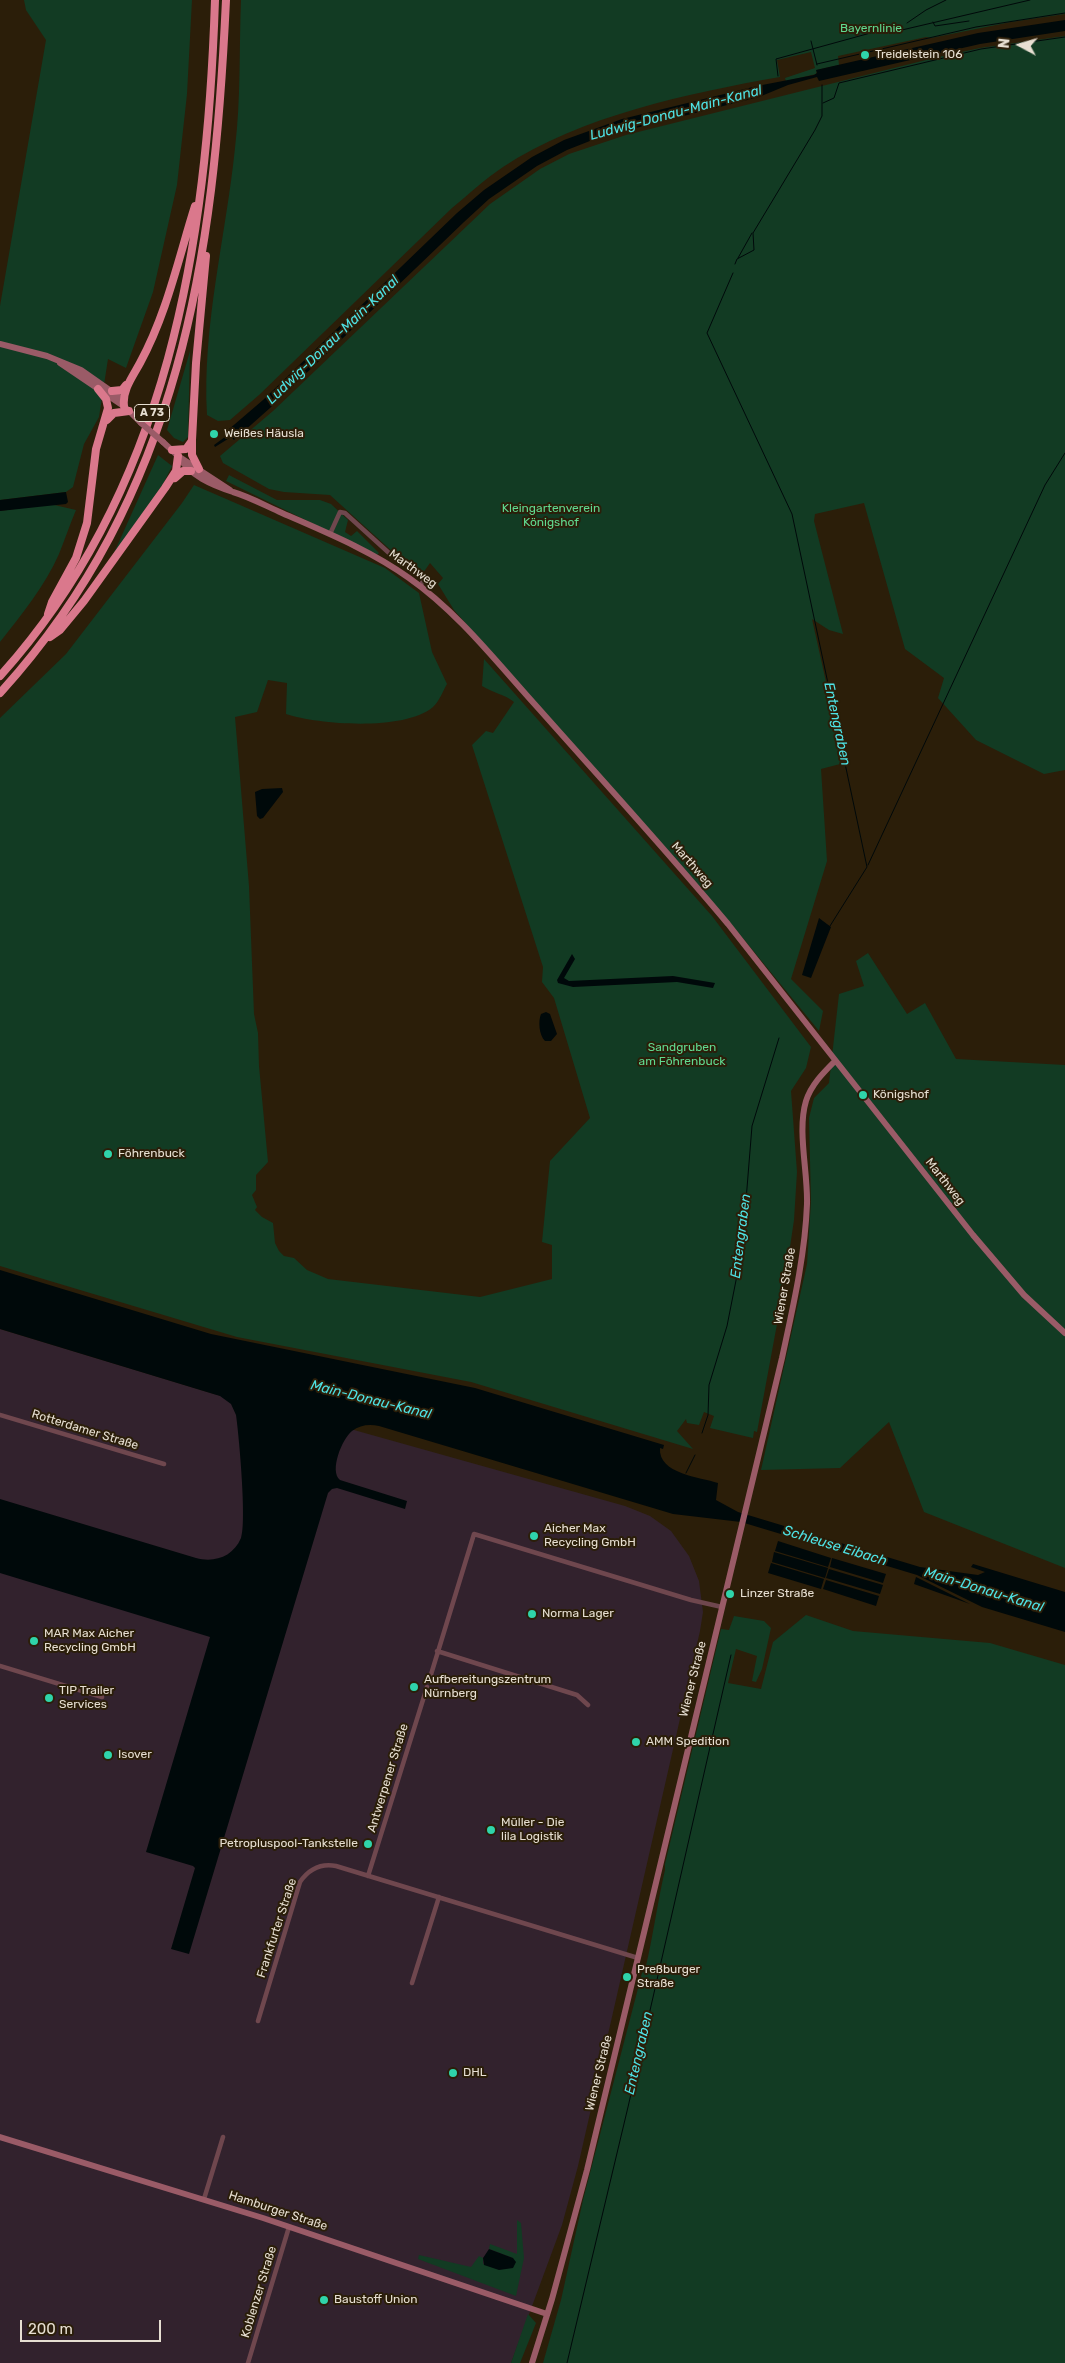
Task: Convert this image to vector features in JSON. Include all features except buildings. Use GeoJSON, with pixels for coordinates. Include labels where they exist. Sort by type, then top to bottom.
{"type":"FeatureCollection","features":[{"type":"Feature","properties":{"kind":"highway","name":"A 73"},"geometry":{"type":"LineString","coordinates":[[0,676],[46,620],[82,567],[104,527],[146,432],[181,310],[202,185],[210,103],[215,0]]}},
{"type":"Feature","properties":{"kind":"highway","name":"A 73"},"geometry":{"type":"LineString","coordinates":[[0,693],[43,642],[97,562],[125,510],[145,464],[179,363],[193,308],[206,238],[219,126],[226,0]]}},
{"type":"Feature","properties":{"kind":"highway"},"geometry":{"type":"LineString","coordinates":[[126,408],[124,396],[152,340],[171,291],[202,185]]}},
{"type":"Feature","properties":{"kind":"highway","name":"A 73"},"geometry":{"type":"LineString","coordinates":[[201,473],[192,455],[192,440],[196,363],[206,268],[206,238]]}},
{"type":"Feature","properties":{"kind":"highway"},"geometry":{"type":"LineString","coordinates":[[112,391],[122,390],[131,380]]}},
{"type":"Feature","properties":{"kind":"highway","name":"A 73"},"geometry":{"type":"LineString","coordinates":[[46,620],[52,602],[68,576],[82,543],[91,499],[96,449],[105,424],[108,404],[98,389]]}},
{"type":"Feature","properties":{"kind":"highway","name":"A 73"},"geometry":{"type":"LineString","coordinates":[[105,424],[114,413],[126,408]]}},
{"type":"Feature","properties":{"kind":"highway"},"geometry":{"type":"LineString","coordinates":[[43,642],[60,630],[84,601],[166,488],[176,471],[175,453],[186,449],[192,440]]}},
{"type":"Feature","properties":{"kind":"highway"},"geometry":{"type":"LineString","coordinates":[[166,488],[180,473],[190,471]]}},
{"type":"Feature","properties":{"kind":"main road"},"geometry":{"type":"LineString","coordinates":[[0,344],[53,358],[81,370],[112,391],[126,408]]}},
{"type":"Feature","properties":{"kind":"main road"},"geometry":{"type":"LineString","coordinates":[[53,358],[126,408]]}},
{"type":"Feature","properties":{"kind":"main road","name":"Marthweg"},"geometry":{"type":"LineString","coordinates":[[126,408],[175,453],[210,480],[233,492],[330,534],[380,559],[420,586],[477,641],[728,924],[835,1062],[997,1264],[1034,1305],[1065,1333]]}},
{"type":"Feature","properties":{"kind":"main road","name":"Marthweg"},"geometry":{"type":"LineString","coordinates":[[175,453],[190,471],[201,473]]}},
{"type":"Feature","properties":{"kind":"main road","name":"Wiener Straße"},"geometry":{"type":"LineString","coordinates":[[532,2363],[582,2188],[782,1358],[802,1260],[808,1192],[804,1129],[805,1106],[812,1088],[835,1062]]}},
{"type":"Feature","properties":{"kind":"main road","name":"Hamburger Straße"},"geometry":{"type":"LineString","coordinates":[[0,2137],[204,2199],[547,2314]]}},
{"type":"Feature","properties":{"kind":"street"},"geometry":{"type":"LineString","coordinates":[[330,534],[340,512],[345,513],[389,553],[425,578],[420,586]]}},
{"type":"Feature","properties":{"kind":"street","name":"Rotterdamer Straße"},"geometry":{"type":"LineString","coordinates":[[0,1414],[164,1464]]}},
{"type":"Feature","properties":{"kind":"street"},"geometry":{"type":"LineString","coordinates":[[429,1681],[474,1534],[691,1600],[722,1607]]}},
{"type":"Feature","properties":{"kind":"street"},"geometry":{"type":"LineString","coordinates":[[437,1651],[576,1694],[588,1705]]}},
{"type":"Feature","properties":{"kind":"street"},"geometry":{"type":"LineString","coordinates":[[0,1666],[102,1697]]}},
{"type":"Feature","properties":{"kind":"street","name":"Antwerpener Straße"},"geometry":{"type":"LineString","coordinates":[[368,1876],[427,1687]]}},
{"type":"Feature","properties":{"kind":"street","name":"Frankfurter Straße"},"geometry":{"type":"LineString","coordinates":[[258,2021],[300,1882],[311,1870],[323,1865],[336,1866],[368,1876]]}},
{"type":"Feature","properties":{"kind":"street"},"geometry":{"type":"LineString","coordinates":[[368,1876],[638,1958]]}},
{"type":"Feature","properties":{"kind":"street"},"geometry":{"type":"LineString","coordinates":[[412,1983],[439,1897]]}},
{"type":"Feature","properties":{"kind":"street"},"geometry":{"type":"LineString","coordinates":[[204,2199],[223,2137]]}},
{"type":"Feature","properties":{"kind":"street","name":"Koblenzer Straße"},"geometry":{"type":"LineString","coordinates":[[248,2363],[289,2227]]}},
{"type":"Feature","properties":{"kind":"shaded area"},"geometry":{"type":"Polygon","coordinates":[[[0,1329],[214,1394],[354,1430],[625,1506],[650,1516],[671,1531],[689,1556],[699,1581],[703,1612],[700,1631],[578,2166],[562,2225],[511,2363],[0,2363],[0,1329]]]}},
{"type":"Feature","properties":{"kind":"green space"},"geometry":{"type":"Polygon","coordinates":[[[24,0],[192,0],[187,94],[177,185],[153,292],[126,368],[108,359],[99,417],[84,444],[73,487],[66,492],[0,500],[0,306],[46,40],[26,10],[24,0]]]}},
{"type":"Feature","properties":{"kind":"green space","name":"Bayernlinie"},"geometry":{"type":"Polygon","coordinates":[[[241,0],[1065,0],[1065,14],[1011,22],[931,38],[926,37],[838,56],[839,65],[817,70],[816,74],[786,81],[785,78],[815,68],[811,52],[777,60],[780,77],[673,99],[636,109],[600,120],[533,149],[496,172],[452,208],[259,395],[230,420],[218,421],[207,415],[206,382],[211,315],[237,130],[241,0]]]}},
{"type":"Feature","properties":{"kind":"green space","name":"Kleingartenverein Königshof"},"geometry":{"type":"Polygon","coordinates":[[[1065,36],[1065,770],[1044,774],[976,740],[938,698],[944,678],[905,649],[864,503],[815,514],[814,521],[843,634],[829,630],[812,619],[844,763],[821,769],[827,861],[791,979],[823,1011],[819,1031],[737,931],[454,610],[438,584],[443,578],[430,563],[423,573],[394,553],[330,495],[284,492],[269,489],[223,463],[220,456],[273,411],[490,204],[540,169],[569,154],[626,135],[934,58],[980,48],[1065,36]]]}},
{"type":"Feature","properties":{"kind":"green space"},"geometry":{"type":"Polygon","coordinates":[[[190,351],[188,437],[183,442],[174,438],[167,430],[190,351]]]}},
{"type":"Feature","properties":{"kind":"green space"},"geometry":{"type":"Polygon","coordinates":[[[158,455],[172,466],[163,484],[113,555],[158,455]]]}},
{"type":"Feature","properties":{"kind":"green space"},"geometry":{"type":"Polygon","coordinates":[[[229,475],[277,500],[320,500],[331,504],[348,520],[345,532],[351,536],[357,531],[379,553],[377,555],[226,481],[229,475]]]}},
{"type":"Feature","properties":{"kind":"green space","name":"Sandgruben am Föhrenbuck"},"geometry":{"type":"Polygon","coordinates":[[[194,485],[385,568],[419,593],[432,652],[447,684],[435,705],[420,715],[403,720],[362,724],[319,721],[286,714],[287,683],[268,680],[257,712],[235,717],[249,886],[254,1014],[258,1033],[259,1066],[268,1162],[256,1175],[256,1190],[252,1195],[257,1207],[255,1210],[262,1217],[273,1223],[275,1243],[279,1251],[284,1256],[294,1258],[307,1270],[328,1279],[480,1297],[552,1279],[552,1245],[542,1242],[550,1161],[590,1118],[554,998],[542,982],[543,967],[472,745],[486,731],[493,733],[514,702],[482,686],[484,659],[712,916],[811,1047],[806,1068],[791,1091],[797,1172],[794,1220],[785,1281],[757,1432],[754,1431],[753,1438],[710,1428],[714,1416],[704,1412],[699,1425],[687,1423],[686,1419],[677,1431],[693,1449],[471,1382],[237,1337],[0,1266],[0,718],[66,654],[194,485]]]}},
{"type":"Feature","properties":{"kind":"green space"},"geometry":{"type":"Polygon","coordinates":[[[50,504],[76,510],[59,554],[47,577],[0,642],[0,511],[50,504]]]}},
{"type":"Feature","properties":{"kind":"green space"},"geometry":{"type":"Polygon","coordinates":[[[868,953],[907,1014],[925,1003],[956,1059],[1065,1065],[1065,1568],[924,1512],[889,1422],[840,1468],[761,1470],[807,1264],[811,1202],[809,1118],[814,1098],[829,1083],[839,994],[864,986],[856,961],[868,953]]]}},
{"type":"Feature","properties":{"kind":"green space"},"geometry":{"type":"Polygon","coordinates":[[[806,1615],[853,1631],[990,1643],[1065,1665],[1065,2363],[543,2363],[561,2300],[583,2200],[642,1973],[645,1970],[665,1864],[721,1629],[729,1630],[734,1616],[764,1621],[771,1628],[762,1669],[756,1682],[752,1681],[757,1656],[736,1649],[728,1683],[761,1689],[773,1642],[806,1615]]]}},
{"type":"Feature","properties":{"kind":"green space"},"geometry":{"type":"Polygon","coordinates":[[[517,2220],[521,2223],[524,2258],[516,2296],[418,2259],[419,2255],[471,2267],[479,2256],[483,2258],[483,2264],[513,2258],[489,2249],[490,2244],[517,2254],[517,2220]]]}},
{"type":"Feature","properties":{"kind":"green space"},"geometry":{"type":"Polygon","coordinates":[[[528,2314],[536,2323],[520,2363],[511,2363],[528,2314]]]}},
{"type":"Feature","properties":{"kind":"water","name":"Ludwig-Donau-Main-Kanal"},"geometry":{"type":"Polygon","coordinates":[[[1065,20],[1065,31],[980,44],[819,81],[817,77],[788,85],[759,97],[600,137],[567,150],[537,166],[489,199],[270,408],[234,440],[231,437],[215,447],[214,445],[229,434],[228,430],[263,400],[457,213],[484,190],[532,157],[564,140],[622,119],[757,86],[814,75],[817,73],[816,70],[978,33],[1065,20]]]}},
{"type":"Feature","properties":{"kind":"water"},"geometry":{"type":"Polygon","coordinates":[[[66,492],[68,502],[66,504],[0,511],[0,500],[66,492]]]}},
{"type":"Feature","properties":{"kind":"water"},"geometry":{"type":"Polygon","coordinates":[[[282,788],[283,792],[263,818],[260,819],[257,816],[255,792],[262,789],[282,788]]]}},
{"type":"Feature","properties":{"kind":"water"},"geometry":{"type":"Polygon","coordinates":[[[819,918],[831,927],[811,978],[802,975],[819,918]]]}},
{"type":"Feature","properties":{"kind":"water"},"geometry":{"type":"Polygon","coordinates":[[[572,954],[575,959],[564,978],[569,981],[673,976],[715,983],[713,988],[677,982],[573,987],[558,983],[557,980],[572,954]]]}},
{"type":"Feature","properties":{"kind":"water"},"geometry":{"type":"Polygon","coordinates":[[[546,1012],[550,1014],[557,1034],[551,1041],[545,1041],[541,1035],[541,1014],[546,1012]]]}},
{"type":"Feature","properties":{"kind":"water"},"geometry":{"type":"Polygon","coordinates":[[[0,1270],[211,1334],[475,1388],[664,1445],[663,1449],[660,1448],[661,1457],[666,1464],[681,1473],[718,1483],[716,1500],[738,1512],[920,1567],[978,1575],[985,1572],[971,1567],[973,1564],[1065,1592],[1065,1632],[982,1607],[917,1575],[741,1522],[673,1514],[379,1426],[361,1426],[352,1431],[344,1441],[336,1463],[337,1476],[340,1480],[407,1501],[405,1509],[337,1488],[332,1489],[328,1493],[189,1954],[171,1949],[195,1868],[146,1852],[210,1637],[0,1573],[0,1499],[196,1558],[210,1560],[222,1557],[238,1545],[243,1529],[242,1478],[236,1415],[231,1404],[220,1396],[0,1329],[0,1270]]]}},
{"type":"Feature","properties":{"kind":"water"},"geometry":{"type":"Polygon","coordinates":[[[778,1541],[831,1558],[828,1567],[775,1551],[778,1541]]]}},
{"type":"Feature","properties":{"kind":"water"},"geometry":{"type":"Polygon","coordinates":[[[774,1552],[828,1568],[825,1578],[772,1562],[774,1552]]]}},
{"type":"Feature","properties":{"kind":"water"},"geometry":{"type":"Polygon","coordinates":[[[832,1558],[886,1574],[883,1583],[830,1567],[832,1558]]]}},
{"type":"Feature","properties":{"kind":"water"},"geometry":{"type":"Polygon","coordinates":[[[771,1563],[824,1579],[821,1589],[768,1573],[771,1563]]]}},
{"type":"Feature","properties":{"kind":"water"},"geometry":{"type":"Polygon","coordinates":[[[829,1569],[883,1585],[880,1594],[826,1578],[829,1569]]]}},
{"type":"Feature","properties":{"kind":"water"},"geometry":{"type":"Polygon","coordinates":[[[916,1577],[970,1604],[914,1584],[916,1577]]]}},
{"type":"Feature","properties":{"kind":"water"},"geometry":{"type":"Polygon","coordinates":[[[826,1580],[879,1596],[876,1606],[823,1589],[826,1580]]]}},
{"type":"Feature","properties":{"kind":"water"},"geometry":{"type":"Polygon","coordinates":[[[489,2249],[513,2258],[516,2262],[513,2268],[499,2270],[484,2265],[483,2258],[489,2249]]]}},
{"type":"Feature","properties":{"kind":"waterway"},"geometry":{"type":"LineString","coordinates":[[907,23],[926,10],[946,0]]}},
{"type":"Feature","properties":{"kind":"waterway"},"geometry":{"type":"LineString","coordinates":[[778,76],[776,59],[885,29],[889,33],[1030,0]]}},
{"type":"Feature","properties":{"kind":"waterway"},"geometry":{"type":"LineString","coordinates":[[817,64],[976,27],[1065,13]]}},
{"type":"Feature","properties":{"kind":"waterway"},"geometry":{"type":"LineString","coordinates":[[933,22],[935,26],[969,21]]}},
{"type":"Feature","properties":{"kind":"waterway"},"geometry":{"type":"LineString","coordinates":[[823,103],[834,98],[839,83],[981,49],[1065,37]]}},
{"type":"Feature","properties":{"kind":"waterway"},"geometry":{"type":"LineString","coordinates":[[811,41],[817,65]]}},
{"type":"Feature","properties":{"kind":"waterway"},"geometry":{"type":"LineString","coordinates":[[735,264],[737,259],[754,250],[753,233],[822,116],[822,85]]}},
{"type":"Feature","properties":{"kind":"waterway"},"geometry":{"type":"LineString","coordinates":[[738,258],[752,233]]}},
{"type":"Feature","properties":{"kind":"waterway","name":"Entengraben"},"geometry":{"type":"LineString","coordinates":[[733,273],[707,333],[792,514],[867,867],[830,926]]}},
{"type":"Feature","properties":{"kind":"waterway"},"geometry":{"type":"LineString","coordinates":[[868,865],[1045,485],[1065,453]]}},
{"type":"Feature","properties":{"kind":"waterway","name":"Entengraben"},"geometry":{"type":"LineString","coordinates":[[702,1433],[708,1415],[709,1385],[727,1326],[742,1250],[752,1126],[779,1038]]}},
{"type":"Feature","properties":{"kind":"waterway","name":"Entengraben"},"geometry":{"type":"LineString","coordinates":[[686,1473],[695,1455]]}},
{"type":"Feature","properties":{"kind":"waterway","name":"Entengraben"},"geometry":{"type":"LineString","coordinates":[[567,2363],[628,2107],[731,1655]]}},
{"type":"Feature","properties":{"kind":"place","name":"Treidelstein 106"},"geometry":{"type":"Point","coordinates":[865,55]}},
{"type":"Feature","properties":{"kind":"place","name":"Weißes Häusla"},"geometry":{"type":"Point","coordinates":[214,434]}},
{"type":"Feature","properties":{"kind":"place","name":"Königshof"},"geometry":{"type":"Point","coordinates":[863,1095]}},
{"type":"Feature","properties":{"kind":"place","name":"Föhrenbuck"},"geometry":{"type":"Point","coordinates":[108,1154]}},
{"type":"Feature","properties":{"kind":"place","name":"Aicher Max Recycling GmbH"},"geometry":{"type":"Point","coordinates":[534,1536]}},
{"type":"Feature","properties":{"kind":"place","name":"Linzer Straße"},"geometry":{"type":"Point","coordinates":[730,1594]}},
{"type":"Feature","properties":{"kind":"place","name":"Norma Lager"},"geometry":{"type":"Point","coordinates":[532,1614]}},
{"type":"Feature","properties":{"kind":"place","name":"MAR Max Aicher Recycling GmbH"},"geometry":{"type":"Point","coordinates":[34,1641]}},
{"type":"Feature","properties":{"kind":"place","name":"Aufbereitungszentrum Nürnberg"},"geometry":{"type":"Point","coordinates":[414,1687]}},
{"type":"Feature","properties":{"kind":"place","name":"TIP Trailer Services"},"geometry":{"type":"Point","coordinates":[49,1698]}},
{"type":"Feature","properties":{"kind":"place","name":"AMM Spedition"},"geometry":{"type":"Point","coordinates":[636,1742]}},
{"type":"Feature","properties":{"kind":"place","name":"Isover"},"geometry":{"type":"Point","coordinates":[108,1755]}},
{"type":"Feature","properties":{"kind":"place","name":"Müller - Die lila Logistik"},"geometry":{"type":"Point","coordinates":[491,1830]}},
{"type":"Feature","properties":{"kind":"place","name":"Petropluspool-Tankstelle"},"geometry":{"type":"Point","coordinates":[368,1844]}},
{"type":"Feature","properties":{"kind":"place","name":"Preßburger Straße"},"geometry":{"type":"Point","coordinates":[627,1977]}},
{"type":"Feature","properties":{"kind":"place","name":"DHL"},"geometry":{"type":"Point","coordinates":[453,2073]}},
{"type":"Feature","properties":{"kind":"place","name":"Baustoff Union"},"geometry":{"type":"Point","coordinates":[324,2300]}},
{"type":"Feature","properties":{"kind":"water label","name":"Main-Donau-Kanal"},"geometry":{"type":"Point","coordinates":[371,1400]}},
{"type":"Feature","properties":{"kind":"water label","name":"Schleuse Eibach"},"geometry":{"type":"Point","coordinates":[835,1546]}},
{"type":"Feature","properties":{"kind":"water label","name":"Main-Donau-Kanal"},"geometry":{"type":"Point","coordinates":[984,1590]}}]}
